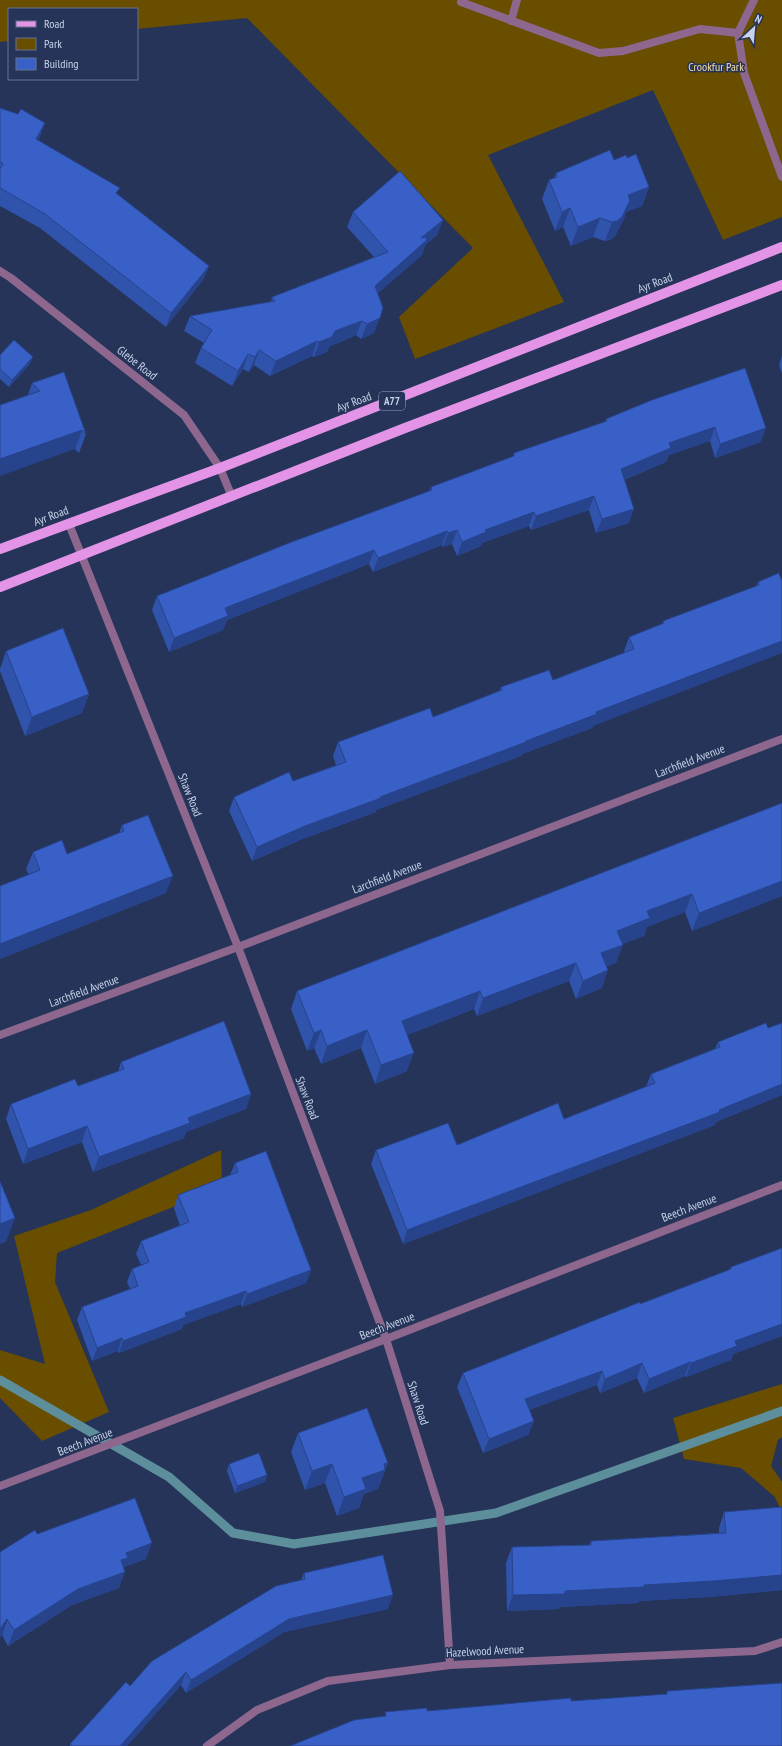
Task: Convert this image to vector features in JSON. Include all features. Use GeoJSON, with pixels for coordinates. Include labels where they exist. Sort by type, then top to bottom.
{"type":"FeatureCollection","features":[{"type":"Feature","properties":{"kind":"main road","name":"Ayr Road"},"geometry":{"type":"LineString","coordinates":[[0,549],[220,468],[782,247]]}},
{"type":"Feature","properties":{"kind":"main road","name":"A77"},"geometry":{"type":"LineString","coordinates":[[0,587],[405,428],[782,285]]}},
{"type":"Feature","properties":{"kind":"street"},"geometry":{"type":"LineString","coordinates":[[511,21],[517,0]]}},
{"type":"Feature","properties":{"kind":"street"},"geometry":{"type":"LineString","coordinates":[[754,0],[738,33],[744,73],[782,177]]}},
{"type":"Feature","properties":{"kind":"street"},"geometry":{"type":"LineString","coordinates":[[461,2],[599,53],[624,51],[700,30],[738,33]]}},
{"type":"Feature","properties":{"kind":"street","name":"Glebe Road"},"geometry":{"type":"LineString","coordinates":[[0,272],[10,278],[184,415],[220,468],[232,497]]}},
{"type":"Feature","properties":{"kind":"street","name":"Shaw Road"},"geometry":{"type":"LineString","coordinates":[[69,524],[80,555],[238,947],[386,1339],[440,1511],[450,1665]]}},
{"type":"Feature","properties":{"kind":"street","name":"Larchfield Avenue"},"geometry":{"type":"LineString","coordinates":[[0,1035],[238,947],[782,739]]}},
{"type":"Feature","properties":{"kind":"street","name":"Beech Avenue"},"geometry":{"type":"LineString","coordinates":[[0,1486],[386,1339],[782,1185]]}},
{"type":"Feature","properties":{"kind":"street","name":"Hazelwood Avenue"},"geometry":{"type":"LineString","coordinates":[[207,1746],[257,1710],[328,1681],[450,1665],[755,1651],[782,1642]]}},
{"type":"Feature","properties":{"kind":"green space","name":"Crookfur Park"},"geometry":{"type":"Polygon","coordinates":[[[0,0],[782,0],[782,217],[723,240],[653,90],[488,155],[564,302],[415,359],[399,317],[473,248],[247,18],[138,29],[138,8],[8,8],[8,41],[0,42],[0,0]]]}},
{"type":"Feature","properties":{"kind":"green space"},"geometry":{"type":"Polygon","coordinates":[[[221,1150],[222,1185],[211,1192],[57,1253],[55,1282],[109,1412],[42,1441],[0,1398],[0,1350],[45,1364],[14,1236],[91,1210],[221,1150]]]}},
{"type":"Feature","properties":{"kind":"green space"},"geometry":{"type":"Polygon","coordinates":[[[782,1384],[782,1437],[778,1440],[771,1466],[782,1482],[782,1513],[775,1497],[741,1468],[684,1459],[673,1418],[782,1384]]]}},
{"type":"Feature","properties":{"kind":"building"},"geometry":{"type":"Polygon","coordinates":[[[0,108],[18,114],[21,109],[45,123],[36,139],[120,188],[116,193],[209,266],[171,313],[45,214],[0,188],[0,169],[3,164],[1,162],[0,163],[0,108]]]}},
{"type":"Feature","properties":{"kind":"building"},"geometry":{"type":"Polygon","coordinates":[[[610,150],[614,160],[626,155],[627,158],[636,154],[649,187],[628,195],[630,200],[622,217],[617,221],[612,222],[600,218],[578,227],[570,208],[562,212],[549,180],[557,177],[556,173],[610,150]]]}},
{"type":"Feature","properties":{"kind":"building"},"geometry":{"type":"Polygon","coordinates":[[[400,171],[443,220],[421,238],[425,237],[427,240],[375,286],[383,308],[380,318],[367,324],[362,321],[335,331],[332,337],[319,342],[317,341],[276,361],[259,350],[255,357],[248,354],[238,371],[201,348],[212,330],[190,316],[275,301],[272,297],[388,252],[353,212],[400,171]]]}},
{"type":"Feature","properties":{"kind":"building"},"geometry":{"type":"Polygon","coordinates":[[[14,340],[33,357],[12,380],[0,369],[0,355],[14,340]]]}},
{"type":"Feature","properties":{"kind":"building"},"geometry":{"type":"Polygon","coordinates":[[[745,368],[766,428],[720,444],[715,427],[669,443],[671,448],[621,469],[634,509],[602,519],[594,496],[536,516],[534,512],[485,530],[486,532],[462,542],[457,530],[448,533],[447,531],[378,558],[374,550],[225,608],[228,616],[174,638],[157,596],[289,543],[432,490],[431,487],[514,456],[514,453],[607,421],[606,419],[652,400],[745,368]]]}},
{"type":"Feature","properties":{"kind":"building"},"geometry":{"type":"Polygon","coordinates":[[[64,372],[86,434],[82,430],[0,459],[0,405],[40,391],[32,383],[64,372]]]}},
{"type":"Feature","properties":{"kind":"building"},"geometry":{"type":"Polygon","coordinates":[[[779,573],[782,579],[782,641],[596,712],[597,714],[526,742],[305,826],[257,847],[234,797],[289,772],[293,781],[346,762],[338,742],[430,708],[433,717],[502,690],[501,687],[549,670],[553,680],[634,649],[629,637],[664,623],[663,621],[759,585],[758,582],[779,573]]]}},
{"type":"Feature","properties":{"kind":"building"},"geometry":{"type":"Polygon","coordinates":[[[63,628],[89,694],[32,717],[6,651],[63,628]]]}},
{"type":"Feature","properties":{"kind":"building"},"geometry":{"type":"Polygon","coordinates":[[[782,803],[782,881],[699,913],[692,894],[647,911],[650,918],[617,931],[623,945],[601,953],[608,970],[583,981],[576,963],[483,998],[480,991],[402,1021],[414,1053],[381,1065],[367,1030],[327,1046],[321,1030],[314,1033],[297,991],[782,803]]]}},
{"type":"Feature","properties":{"kind":"building"},"geometry":{"type":"Polygon","coordinates":[[[148,815],[173,876],[0,944],[0,886],[40,870],[33,852],[62,840],[67,854],[124,831],[122,825],[148,815]]]}},
{"type":"Feature","properties":{"kind":"building"},"geometry":{"type":"Polygon","coordinates":[[[224,1021],[251,1094],[188,1118],[190,1123],[99,1157],[87,1126],[28,1149],[11,1104],[75,1079],[78,1086],[124,1069],[121,1062],[224,1021]]]}},
{"type":"Feature","properties":{"kind":"building"},"geometry":{"type":"Polygon","coordinates":[[[766,1023],[768,1028],[782,1023],[782,1084],[719,1110],[720,1112],[407,1230],[376,1150],[448,1123],[457,1145],[558,1103],[564,1119],[655,1083],[651,1074],[720,1047],[718,1042],[766,1023]]]}},
{"type":"Feature","properties":{"kind":"building"},"geometry":{"type":"Polygon","coordinates":[[[266,1151],[311,1270],[247,1294],[246,1291],[185,1313],[186,1317],[123,1341],[122,1338],[97,1348],[82,1307],[138,1286],[132,1269],[149,1262],[141,1241],[189,1222],[178,1195],[238,1172],[235,1163],[266,1151]]]}},
{"type":"Feature","properties":{"kind":"building"},"geometry":{"type":"Polygon","coordinates":[[[0,1181],[15,1218],[0,1224],[0,1181]]]}},
{"type":"Feature","properties":{"kind":"building"},"geometry":{"type":"Polygon","coordinates":[[[782,1248],[782,1324],[735,1341],[737,1346],[691,1363],[690,1362],[649,1379],[642,1363],[605,1379],[602,1371],[525,1399],[534,1421],[489,1439],[463,1373],[640,1302],[640,1304],[782,1248]]]}},
{"type":"Feature","properties":{"kind":"building"},"geometry":{"type":"Polygon","coordinates":[[[367,1408],[388,1463],[384,1464],[385,1470],[362,1478],[366,1489],[344,1497],[332,1464],[312,1471],[298,1433],[367,1408]]]}},
{"type":"Feature","properties":{"kind":"building"},"geometry":{"type":"Polygon","coordinates":[[[259,1453],[267,1475],[237,1486],[229,1464],[259,1453]]]}},
{"type":"Feature","properties":{"kind":"building"},"geometry":{"type":"Polygon","coordinates":[[[135,1498],[152,1543],[126,1553],[128,1558],[121,1560],[125,1572],[78,1589],[14,1630],[7,1619],[0,1629],[0,1552],[35,1530],[37,1534],[135,1498]]]}},
{"type":"Feature","properties":{"kind":"building"},"geometry":{"type":"Polygon","coordinates":[[[782,1507],[782,1575],[644,1585],[644,1587],[565,1591],[565,1594],[513,1595],[512,1547],[591,1545],[591,1541],[726,1533],[724,1512],[782,1507]]]}},
{"type":"Feature","properties":{"kind":"building"},"geometry":{"type":"Polygon","coordinates":[[[383,1555],[393,1595],[289,1619],[191,1680],[186,1672],[120,1746],[72,1746],[70,1744],[126,1682],[130,1686],[152,1661],[276,1586],[305,1579],[304,1573],[383,1555]]]}},
{"type":"Feature","properties":{"kind":"building"},"geometry":{"type":"Polygon","coordinates":[[[782,1683],[782,1746],[290,1746],[354,1720],[386,1716],[385,1712],[427,1708],[427,1711],[571,1698],[571,1701],[667,1694],[667,1691],[782,1683]]]}},
{"type":"Feature","properties":{"kind":"waterway"},"geometry":{"type":"LineString","coordinates":[[0,1380],[169,1477],[233,1533],[294,1544],[496,1513],[782,1411]]}}]}
